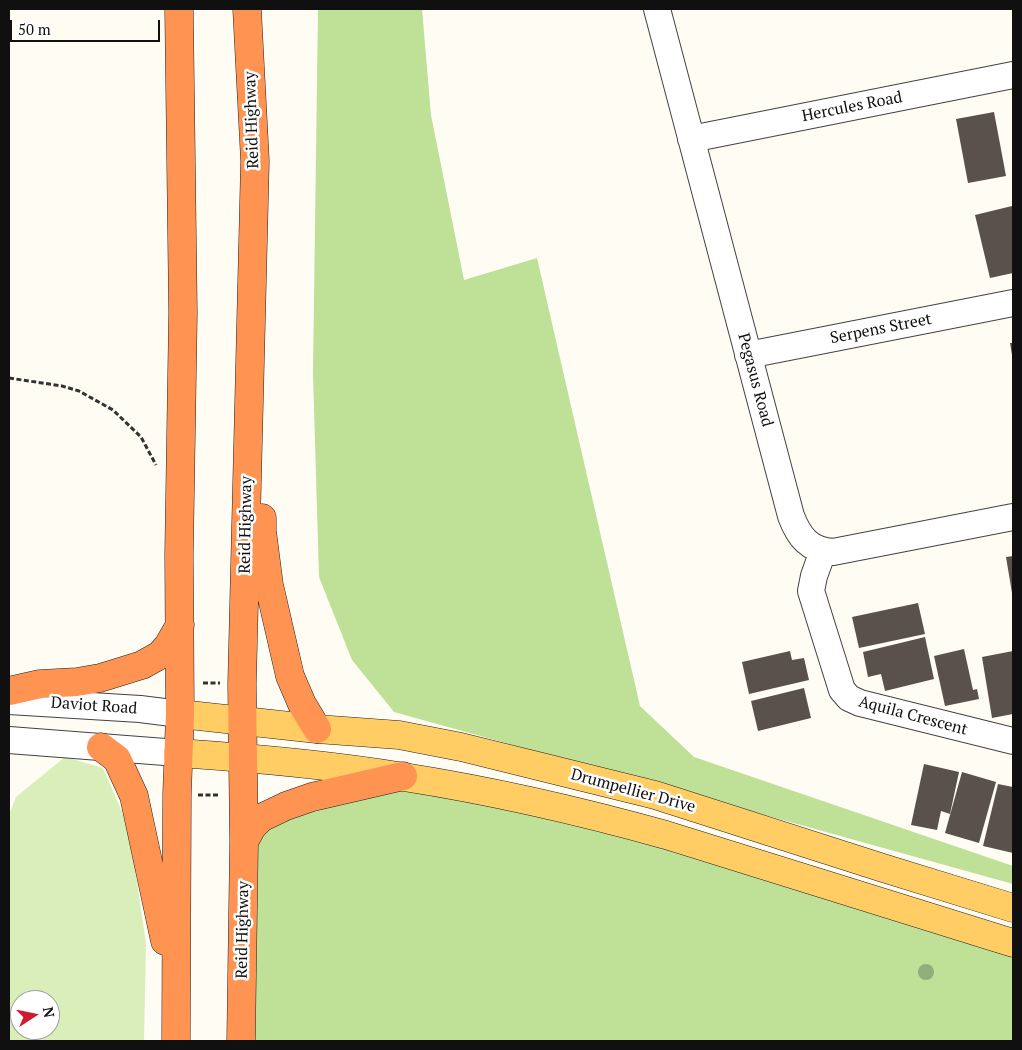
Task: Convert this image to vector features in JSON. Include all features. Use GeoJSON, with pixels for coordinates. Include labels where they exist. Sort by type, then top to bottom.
{"type":"FeatureCollection","features":[{"type":"Feature","properties":{"kind":"highway"},"geometry":{"type":"LineString","coordinates":[[176,1041],[182,313],[179,9]]}},
{"type":"Feature","properties":{"kind":"highway","name":"Reid Highway"},"geometry":{"type":"LineString","coordinates":[[242,1041],[244,842],[242,721],[255,161],[247,9]]}},
{"type":"Feature","properties":{"kind":"highway"},"geometry":{"type":"LineString","coordinates":[[255,161],[271,226],[262,532],[269,585],[290,676],[302,704],[317,729]]}},
{"type":"Feature","properties":{"kind":"highway"},"geometry":{"type":"LineString","coordinates":[[9,691],[40,684],[77,682],[100,678],[142,665],[160,655],[168,646],[180,625]]}},
{"type":"Feature","properties":{"kind":"highway"},"geometry":{"type":"LineString","coordinates":[[101,747],[117,758],[134,796],[176,994]]}},
{"type":"Feature","properties":{"kind":"highway"},"geometry":{"type":"LineString","coordinates":[[244,842],[252,828],[262,818],[286,806],[312,797],[403,776]]}},
{"type":"Feature","properties":{"kind":"main road","name":"Drumpellier Drive"},"geometry":{"type":"LineString","coordinates":[[180,714],[317,729],[399,735],[460,747],[655,795],[1013,908]]}},
{"type":"Feature","properties":{"kind":"main road","name":"Drumpellier Drive"},"geometry":{"type":"LineString","coordinates":[[178,753],[242,758],[403,776],[538,802],[624,823],[1013,943]]}},
{"type":"Feature","properties":{"kind":"street","name":"Pegasus Road"},"geometry":{"type":"LineString","coordinates":[[657,9],[791,516],[797,530],[807,542],[816,549],[823,551]]}},
{"type":"Feature","properties":{"kind":"street","name":"Hercules Road"},"geometry":{"type":"LineString","coordinates":[[691,139],[1013,75]]}},
{"type":"Feature","properties":{"kind":"street","name":"Serpens Street"},"geometry":{"type":"LineString","coordinates":[[748,355],[1013,303]]}},
{"type":"Feature","properties":{"kind":"street"},"geometry":{"type":"LineString","coordinates":[[823,551],[833,552],[1013,517]]}},
{"type":"Feature","properties":{"kind":"street","name":"Aquila Crescent"},"geometry":{"type":"LineString","coordinates":[[823,551],[811,591],[842,690],[849,698],[877,708],[1013,741]]}},
{"type":"Feature","properties":{"kind":"street","name":"Daviot Road"},"geometry":{"type":"LineString","coordinates":[[9,701],[140,709],[180,714]]}},
{"type":"Feature","properties":{"kind":"street"},"geometry":{"type":"LineString","coordinates":[[9,740],[178,753]]}},
{"type":"Feature","properties":{"kind":"path"},"geometry":{"type":"LineString","coordinates":[[9,378],[62,386],[79,391],[113,410],[141,437],[158,468]]}},
{"type":"Feature","properties":{"kind":"green space"},"geometry":{"type":"Polygon","coordinates":[[[318,9],[422,9],[431,115],[464,280],[537,258],[640,706],[694,757],[1013,866],[1013,884],[394,712],[352,660],[319,577],[313,373],[318,9]]]}},
{"type":"Feature","properties":{"kind":"green space"},"geometry":{"type":"Polygon","coordinates":[[[65,757],[103,768],[129,828],[146,943],[144,1041],[9,1041],[9,815],[16,797],[65,757]]]}},
{"type":"Feature","properties":{"kind":"green space"},"geometry":{"type":"Polygon","coordinates":[[[403,776],[1013,945],[1013,1041],[253,1041],[252,827],[403,776]]]}},
{"type":"Feature","properties":{"kind":"building"},"geometry":{"type":"Polygon","coordinates":[[[994,112],[1006,176],[968,183],[956,119],[994,112]]]}},
{"type":"Feature","properties":{"kind":"building"},"geometry":{"type":"Polygon","coordinates":[[[1012,206],[1013,273],[990,278],[975,215],[1012,206]]]}},
{"type":"Feature","properties":{"kind":"building"},"geometry":{"type":"Polygon","coordinates":[[[1010,343],[1013,343],[1013,355],[1012,355],[1010,343]]]}},
{"type":"Feature","properties":{"kind":"building"},"geometry":{"type":"Polygon","coordinates":[[[1013,556],[1013,593],[1012,593],[1006,557],[1013,556]]]}},
{"type":"Feature","properties":{"kind":"building"},"geometry":{"type":"Polygon","coordinates":[[[918,603],[925,634],[859,648],[852,617],[918,603]]]}},
{"type":"Feature","properties":{"kind":"building"},"geometry":{"type":"Polygon","coordinates":[[[925,637],[934,679],[885,691],[881,674],[868,677],[863,652],[925,637]]]}},
{"type":"Feature","properties":{"kind":"building"},"geometry":{"type":"Polygon","coordinates":[[[964,649],[973,690],[977,689],[979,699],[945,706],[934,656],[964,649]]]}},
{"type":"Feature","properties":{"kind":"building"},"geometry":{"type":"Polygon","coordinates":[[[790,651],[792,660],[804,658],[809,680],[749,694],[742,662],[790,651]]]}},
{"type":"Feature","properties":{"kind":"building"},"geometry":{"type":"Polygon","coordinates":[[[1013,651],[1013,714],[992,718],[982,657],[1013,651]]]}},
{"type":"Feature","properties":{"kind":"building"},"geometry":{"type":"Polygon","coordinates":[[[804,688],[811,718],[758,731],[751,701],[804,688]]]}},
{"type":"Feature","properties":{"kind":"building"},"geometry":{"type":"Polygon","coordinates":[[[924,764],[959,772],[950,814],[941,811],[937,830],[911,825],[924,764]]]}},
{"type":"Feature","properties":{"kind":"building"},"geometry":{"type":"Polygon","coordinates":[[[962,772],[996,782],[979,843],[945,833],[962,772]]]}},
{"type":"Feature","properties":{"kind":"building"},"geometry":{"type":"Polygon","coordinates":[[[998,784],[1013,787],[1013,853],[983,846],[998,784]]]}}]}
